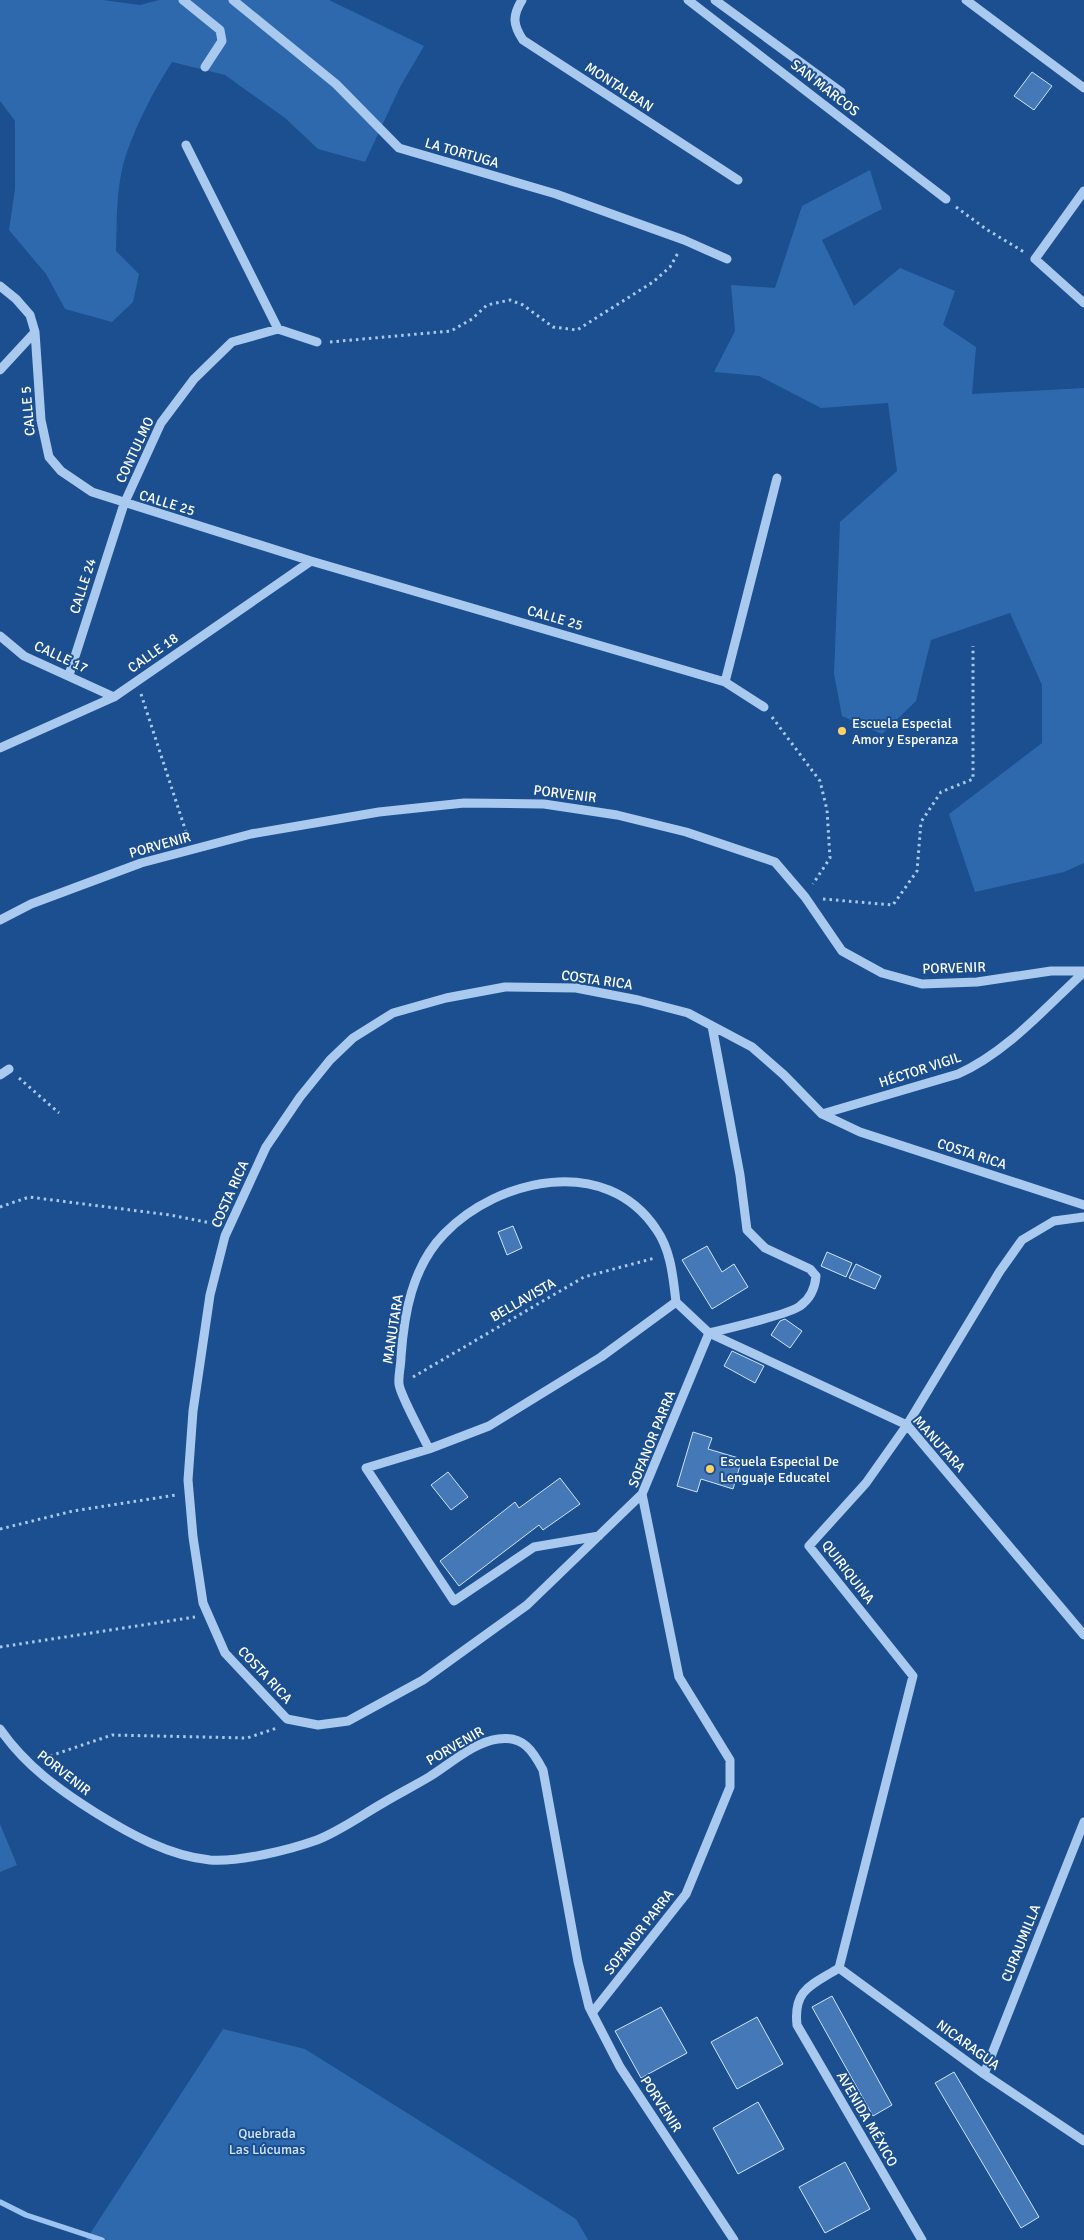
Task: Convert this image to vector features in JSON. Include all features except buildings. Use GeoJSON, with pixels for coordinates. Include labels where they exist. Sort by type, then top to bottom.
{"type":"FeatureCollection","features":[{"type":"Feature","properties":{"kind":"street"},"geometry":{"type":"LineString","coordinates":[[183,0],[220,30],[222,41],[205,67]]}},
{"type":"Feature","properties":{"kind":"street","name":"LA TORTUGA"},"geometry":{"type":"LineString","coordinates":[[233,0],[336,84],[399,148],[556,194],[684,240],[727,259]]}},
{"type":"Feature","properties":{"kind":"street","name":"MONTALBAN"},"geometry":{"type":"LineString","coordinates":[[522,0],[514,13],[515,27],[523,40],[738,180]]}},
{"type":"Feature","properties":{"kind":"street","name":"SAN MARCOS"},"geometry":{"type":"LineString","coordinates":[[688,0],[946,199]]}},
{"type":"Feature","properties":{"kind":"street"},"geometry":{"type":"LineString","coordinates":[[715,0],[841,92]]}},
{"type":"Feature","properties":{"kind":"street"},"geometry":{"type":"LineString","coordinates":[[966,0],[1084,88]]}},
{"type":"Feature","properties":{"kind":"street"},"geometry":{"type":"LineString","coordinates":[[186,144],[278,329],[317,342]]}},
{"type":"Feature","properties":{"kind":"street"},"geometry":{"type":"LineString","coordinates":[[1084,191],[1035,259],[1084,303]]}},
{"type":"Feature","properties":{"kind":"street","name":"CALLE 5"},"geometry":{"type":"LineString","coordinates":[[0,286],[16,298],[30,315],[35,332],[41,420],[49,457],[61,472],[92,492],[124,504]]}},
{"type":"Feature","properties":{"kind":"street","name":"CONTULMO"},"geometry":{"type":"LineString","coordinates":[[124,504],[162,423],[194,379],[232,342],[278,329]]}},
{"type":"Feature","properties":{"kind":"street"},"geometry":{"type":"LineString","coordinates":[[0,370],[35,332]]}},
{"type":"Feature","properties":{"kind":"street"},"geometry":{"type":"LineString","coordinates":[[726,682],[777,478]]}},
{"type":"Feature","properties":{"kind":"street","name":"CALLE 25"},"geometry":{"type":"LineString","coordinates":[[124,504],[311,561],[726,682],[764,707]]}},
{"type":"Feature","properties":{"kind":"street","name":"CALLE 24"},"geometry":{"type":"LineString","coordinates":[[68,675],[124,504]]}},
{"type":"Feature","properties":{"kind":"street","name":"CALLE 18"},"geometry":{"type":"LineString","coordinates":[[0,748],[114,697],[311,561]]}},
{"type":"Feature","properties":{"kind":"street","name":"CALLE 17"},"geometry":{"type":"LineString","coordinates":[[0,636],[24,656],[114,697]]}},
{"type":"Feature","properties":{"kind":"street","name":"PORVENIR"},"geometry":{"type":"LineString","coordinates":[[0,920],[31,904],[141,863],[251,834],[379,812],[464,803],[544,804],[617,815],[686,832],[775,862],[805,897],[842,952],[882,973],[922,984],[977,982],[1051,971],[1084,972]]}},
{"type":"Feature","properties":{"kind":"street","name":"HÉCTOR VIGIL"},"geometry":{"type":"LineString","coordinates":[[822,1114],[958,1074],[978,1065],[1003,1046],[1084,972]]}},
{"type":"Feature","properties":{"kind":"street","name":"COSTA RICA"},"geometry":{"type":"LineString","coordinates":[[642,1494],[527,1605],[422,1680],[348,1721],[318,1725],[287,1719],[225,1653],[203,1603],[189,1494],[193,1411],[210,1295],[229,1227],[266,1147],[300,1097],[330,1060],[353,1038],[393,1014],[446,998],[505,987],[576,988],[638,1000],[688,1014],[752,1047],[784,1074],[822,1114],[860,1132],[1084,1204]]}},
{"type":"Feature","properties":{"kind":"street"},"geometry":{"type":"LineString","coordinates":[[710,1333],[799,1308],[811,1294],[815,1286],[816,1276],[810,1269],[765,1248],[747,1230],[740,1175],[712,1026]]}},
{"type":"Feature","properties":{"kind":"street"},"geometry":{"type":"LineString","coordinates":[[0,1075],[9,1069]]}},
{"type":"Feature","properties":{"kind":"street","name":"MANUTARA"},"geometry":{"type":"LineString","coordinates":[[429,1450],[399,1385],[408,1303],[420,1268],[443,1235],[470,1212],[503,1193],[536,1184],[575,1182],[608,1188],[635,1205],[657,1229],[673,1271],[676,1302],[710,1333],[907,1425],[1084,1635]]}},
{"type":"Feature","properties":{"kind":"street","name":"QUIRIQUINA"},"geometry":{"type":"LineString","coordinates":[[839,1968],[914,1676],[809,1546],[866,1483],[907,1425],[1000,1271],[1022,1240],[1054,1221],[1084,1217]]}},
{"type":"Feature","properties":{"kind":"street"},"geometry":{"type":"LineString","coordinates":[[600,1536],[534,1547],[454,1600],[366,1468],[429,1450],[489,1426],[602,1357],[676,1302]]}},
{"type":"Feature","properties":{"kind":"street","name":"SOFANOR PARRA"},"geometry":{"type":"LineString","coordinates":[[592,2013],[686,1894],[730,1787],[730,1760],[679,1677],[642,1494],[710,1333]]}},
{"type":"Feature","properties":{"kind":"street","name":"PORVENIR"},"geometry":{"type":"LineString","coordinates":[[0,1729],[28,1764],[65,1794],[121,1829],[164,1849],[210,1860],[257,1856],[318,1839],[427,1778],[471,1750],[497,1739],[511,1738],[523,1742],[533,1751],[543,1770],[578,1962],[592,2013],[620,2068],[734,2240]]}},
{"type":"Feature","properties":{"kind":"street","name":"CURAUMILLA"},"geometry":{"type":"LineString","coordinates":[[984,2074],[1084,1822]]}},
{"type":"Feature","properties":{"kind":"street","name":"AVENIDA MÉXICO"},"geometry":{"type":"LineString","coordinates":[[839,1968],[807,1988],[799,1997],[795,2009],[797,2025],[922,2240]]}},
{"type":"Feature","properties":{"kind":"street","name":"NICARAGUA"},"geometry":{"type":"LineString","coordinates":[[839,1968],[984,2074],[1084,2141]]}},
{"type":"Feature","properties":{"kind":"path"},"geometry":{"type":"LineString","coordinates":[[946,199],[986,229],[1035,259]]}},
{"type":"Feature","properties":{"kind":"path"},"geometry":{"type":"LineString","coordinates":[[317,342],[358,341],[451,330],[472,319],[487,305],[510,300],[523,305],[553,327],[577,330],[653,282],[670,267],[684,240]]}},
{"type":"Feature","properties":{"kind":"path"},"geometry":{"type":"LineString","coordinates":[[764,707],[820,782],[827,810],[830,858],[805,897],[893,906],[917,871],[921,822],[941,792],[972,779],[972,646]]}},
{"type":"Feature","properties":{"kind":"path"},"geometry":{"type":"LineString","coordinates":[[137,681],[192,850]]}},
{"type":"Feature","properties":{"kind":"path"},"geometry":{"type":"LineString","coordinates":[[9,1069],[59,1113]]}},
{"type":"Feature","properties":{"kind":"path"},"geometry":{"type":"LineString","coordinates":[[0,1207],[29,1197],[170,1214],[229,1227]]}},
{"type":"Feature","properties":{"kind":"path","name":"BELLAVISTA"},"geometry":{"type":"LineString","coordinates":[[399,1385],[584,1278],[668,1254]]}},
{"type":"Feature","properties":{"kind":"path"},"geometry":{"type":"LineString","coordinates":[[0,1529],[74,1511],[189,1494]]}},
{"type":"Feature","properties":{"kind":"path"},"geometry":{"type":"LineString","coordinates":[[0,1647],[208,1615]]}},
{"type":"Feature","properties":{"kind":"path"},"geometry":{"type":"LineString","coordinates":[[28,1764],[112,1735],[248,1738],[296,1721]]}},
{"type":"Feature","properties":{"kind":"green space"},"geometry":{"type":"Polygon","coordinates":[[[0,0],[103,0],[140,5],[159,0],[329,0],[424,46],[400,87],[365,162],[318,149],[285,118],[225,75],[172,62],[141,117],[123,164],[118,201],[116,251],[139,274],[133,302],[112,322],[65,309],[46,274],[9,230],[15,189],[15,121],[0,101],[0,0]]]}},
{"type":"Feature","properties":{"kind":"green space"},"geometry":{"type":"Polygon","coordinates":[[[870,170],[882,209],[822,240],[854,306],[900,268],[955,291],[943,325],[976,347],[972,394],[1084,388],[1084,863],[1064,872],[975,892],[949,814],[1042,743],[1042,685],[1010,613],[931,640],[916,701],[882,734],[842,716],[834,674],[840,522],[897,471],[888,403],[821,408],[759,376],[714,372],[735,331],[731,285],[775,288],[802,206],[870,170]]]}},
{"type":"Feature","properties":{"kind":"green space"},"geometry":{"type":"Polygon","coordinates":[[[0,1824],[17,1865],[0,1872],[0,1824]]]}},
{"type":"Feature","properties":{"kind":"green space","name":"Quebrada Las Lúcumas"},"geometry":{"type":"Polygon","coordinates":[[[223,2029],[305,2049],[576,2219],[588,2240],[86,2240],[223,2029]]]}},
{"type":"Feature","properties":{"kind":"waterway"},"geometry":{"type":"LineString","coordinates":[[0,2202],[26,2215],[102,2240]]}},
{"type":"Feature","properties":{"kind":"place","name":"Escuela Especial Amor y Esperanza"},"geometry":{"type":"Point","coordinates":[842,731]}},
{"type":"Feature","properties":{"kind":"place","name":"Escuela Especial De Lenguaje Educatel"},"geometry":{"type":"Point","coordinates":[710,1469]}}]}
